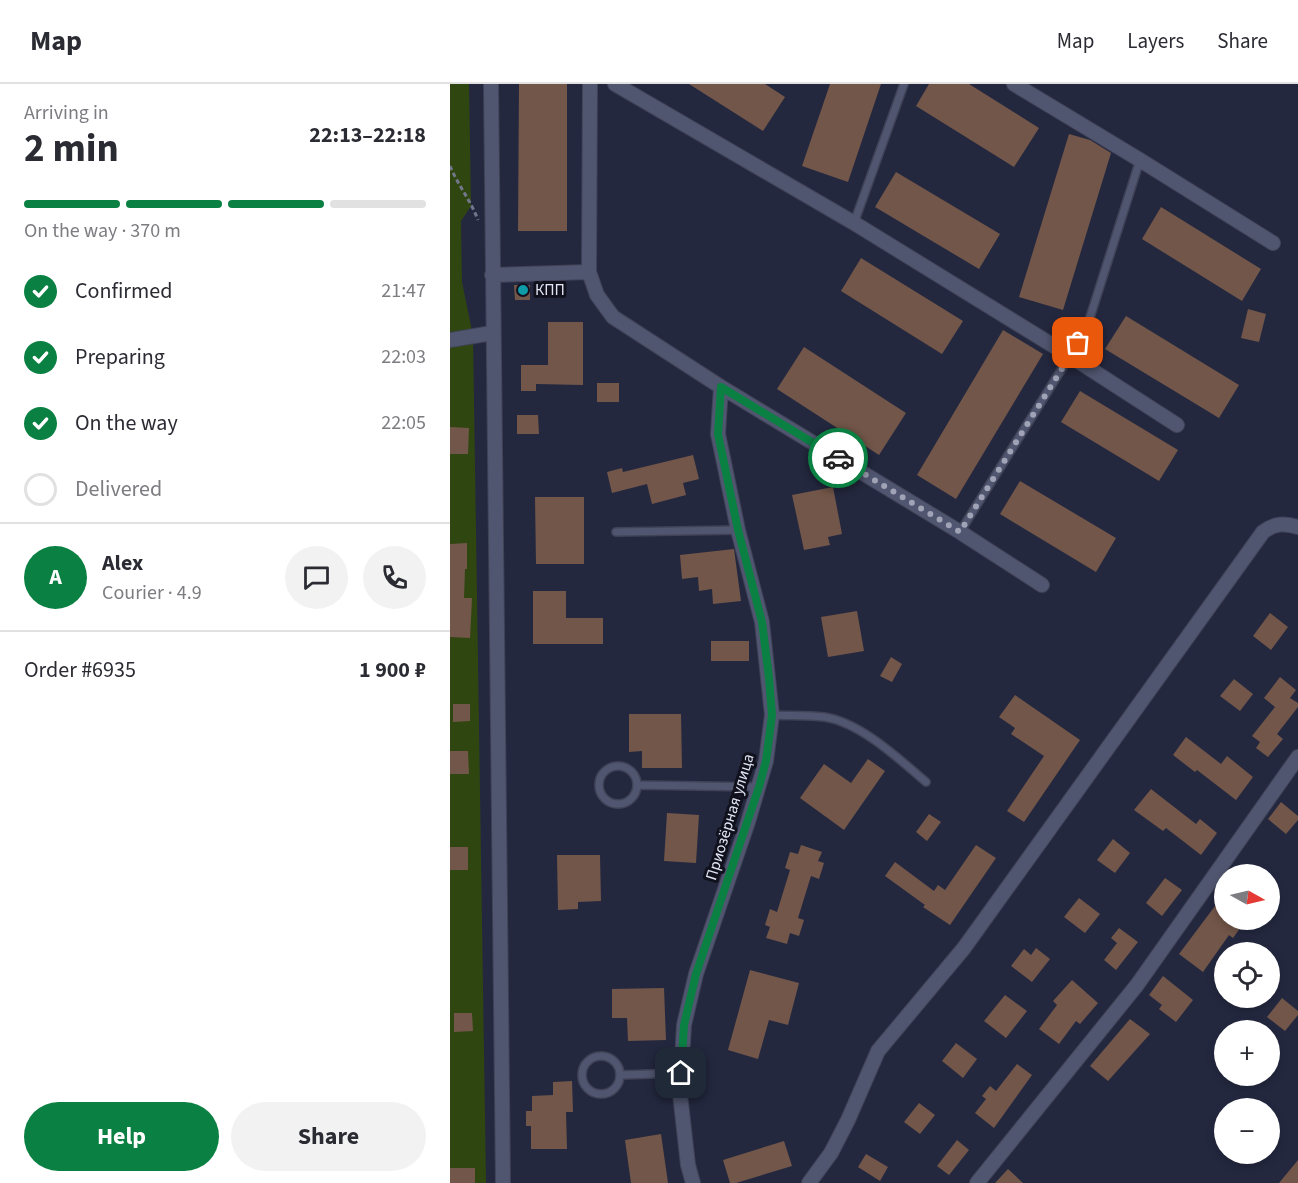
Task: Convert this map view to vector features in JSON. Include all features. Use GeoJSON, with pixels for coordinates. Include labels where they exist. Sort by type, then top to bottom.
{"type":"FeatureCollection","features":[{"type":"Feature","properties":{"kind":"street"},"geometry":{"type":"LineString","coordinates":[[491,84],[503,1183]]}},
{"type":"Feature","properties":{"kind":"street"},"geometry":{"type":"LineString","coordinates":[[590,84],[589,272],[597,295],[613,317],[721,387],[960,532],[1042,585]]}},
{"type":"Feature","properties":{"kind":"street"},"geometry":{"type":"LineString","coordinates":[[615,84],[855,223],[1177,425]]}},
{"type":"Feature","properties":{"kind":"street"},"geometry":{"type":"LineString","coordinates":[[1014,84],[1273,243]]}},
{"type":"Feature","properties":{"kind":"street"},"geometry":{"type":"LineString","coordinates":[[492,275],[589,272]]}},
{"type":"Feature","properties":{"kind":"street"},"geometry":{"type":"LineString","coordinates":[[450,339],[492,333]]}},
{"type":"Feature","properties":{"kind":"street","name":"Приозёрная улица"},"geometry":{"type":"LineString","coordinates":[[693,1183],[686,1153],[680,1094],[684,1025],[696,974],[759,787],[766,761],[772,715],[762,622],[738,530],[718,434],[721,387]]}},
{"type":"Feature","properties":{"kind":"street"},"geometry":{"type":"LineString","coordinates":[[809,1183],[831,1153],[878,1051],[964,948],[1263,532],[1273,525],[1298,527]]}},
{"type":"Feature","properties":{"kind":"street"},"geometry":{"type":"LineString","coordinates":[[977,1183],[1137,985],[1298,757]]}},
{"type":"Feature","properties":{"kind":"lane"},"geometry":{"type":"LineString","coordinates":[[855,223],[904,84]]}},
{"type":"Feature","properties":{"kind":"lane"},"geometry":{"type":"LineString","coordinates":[[960,532],[1086,330],[1140,160]]}},
{"type":"Feature","properties":{"kind":"lane"},"geometry":{"type":"LineString","coordinates":[[616,532],[738,530]]}},
{"type":"Feature","properties":{"kind":"lane"},"geometry":{"type":"LineString","coordinates":[[772,715],[826,717],[849,725],[893,754],[926,782]]}},
{"type":"Feature","properties":{"kind":"lane"},"geometry":{"type":"LineString","coordinates":[[614,766],[627,769],[632,773],[637,785],[633,798],[621,804],[608,802],[598,786],[603,773],[614,766]]}},
{"type":"Feature","properties":{"kind":"lane"},"geometry":{"type":"LineString","coordinates":[[637,785],[759,787]]}},
{"type":"Feature","properties":{"kind":"lane"},"geometry":{"type":"LineString","coordinates":[[604,1056],[616,1063],[621,1075],[616,1088],[598,1095],[587,1088],[582,1076],[583,1069],[591,1059],[604,1056]]}},
{"type":"Feature","properties":{"kind":"lane"},"geometry":{"type":"LineString","coordinates":[[621,1075],[681,1073]]}},
{"type":"Feature","properties":{"kind":"path"},"geometry":{"type":"LineString","coordinates":[[450,166],[472,206],[478,220],[478,230]]}},
{"type":"Feature","properties":{"kind":"green space"},"geometry":{"type":"Polygon","coordinates":[[[450,84],[469,84],[471,206],[461,221],[462,282],[473,336],[486,1183],[450,1183],[450,84]]]}},
{"type":"Feature","properties":{"kind":"building"},"geometry":{"type":"Polygon","coordinates":[[[519,84],[567,84],[567,231],[518,231],[519,84]]]}},
{"type":"Feature","properties":{"kind":"building"},"geometry":{"type":"Polygon","coordinates":[[[689,84],[765,84],[785,97],[763,131],[689,84]]]}},
{"type":"Feature","properties":{"kind":"building"},"geometry":{"type":"Polygon","coordinates":[[[830,84],[881,84],[848,182],[802,166],[830,84]]]}},
{"type":"Feature","properties":{"kind":"building"},"geometry":{"type":"Polygon","coordinates":[[[929,84],[969,84],[1039,128],[1014,167],[916,106],[929,84]]]}},
{"type":"Feature","properties":{"kind":"building"},"geometry":{"type":"Polygon","coordinates":[[[1069,134],[1090,140],[1111,153],[1063,310],[1019,297],[1069,134]]]}},
{"type":"Feature","properties":{"kind":"building"},"geometry":{"type":"Polygon","coordinates":[[[896,172],[1000,234],[979,269],[875,207],[896,172]]]}},
{"type":"Feature","properties":{"kind":"building"},"geometry":{"type":"Polygon","coordinates":[[[1161,207],[1261,269],[1242,301],[1142,239],[1161,207]]]}},
{"type":"Feature","properties":{"kind":"building"},"geometry":{"type":"Polygon","coordinates":[[[861,258],[963,321],[942,354],[841,291],[861,258]]]}},
{"type":"Feature","properties":{"kind":"building","name":"КПП"},"geometry":{"type":"Polygon","coordinates":[[[514,285],[530,285],[530,300],[515,300],[514,285]]]}},
{"type":"Feature","properties":{"kind":"building"},"geometry":{"type":"Polygon","coordinates":[[[1248,309],[1266,314],[1259,342],[1241,338],[1248,309]]]}},
{"type":"Feature","properties":{"kind":"building"},"geometry":{"type":"Polygon","coordinates":[[[1126,316],[1239,385],[1219,418],[1105,349],[1126,316]]]}},
{"type":"Feature","properties":{"kind":"building"},"geometry":{"type":"Polygon","coordinates":[[[548,322],[583,322],[583,385],[536,384],[536,391],[521,391],[521,365],[548,365],[548,322]]]}},
{"type":"Feature","properties":{"kind":"building"},"geometry":{"type":"Polygon","coordinates":[[[1003,330],[1043,354],[956,499],[917,475],[1003,330]]]}},
{"type":"Feature","properties":{"kind":"building"},"geometry":{"type":"Polygon","coordinates":[[[804,347],[906,413],[879,455],[777,389],[804,347]]]}},
{"type":"Feature","properties":{"kind":"building"},"geometry":{"type":"Polygon","coordinates":[[[597,383],[619,383],[619,402],[597,402],[597,383]]]}},
{"type":"Feature","properties":{"kind":"building"},"geometry":{"type":"Polygon","coordinates":[[[1080,391],[1178,450],[1159,481],[1061,422],[1080,391]]]}},
{"type":"Feature","properties":{"kind":"building"},"geometry":{"type":"Polygon","coordinates":[[[517,415],[538,415],[539,434],[517,434],[517,415]]]}},
{"type":"Feature","properties":{"kind":"building"},"geometry":{"type":"Polygon","coordinates":[[[450,427],[469,428],[468,454],[450,454],[450,427]]]}},
{"type":"Feature","properties":{"kind":"building"},"geometry":{"type":"Polygon","coordinates":[[[693,455],[699,479],[683,483],[686,495],[652,504],[647,484],[612,493],[607,472],[622,468],[623,472],[693,455]]]}},
{"type":"Feature","properties":{"kind":"building"},"geometry":{"type":"Polygon","coordinates":[[[1020,481],[1116,538],[1096,572],[1000,514],[1020,481]]]}},
{"type":"Feature","properties":{"kind":"building"},"geometry":{"type":"Polygon","coordinates":[[[833,487],[842,534],[828,537],[830,545],[804,550],[792,495],[833,487]]]}},
{"type":"Feature","properties":{"kind":"building"},"geometry":{"type":"Polygon","coordinates":[[[535,497],[584,497],[584,564],[536,564],[535,497]]]}},
{"type":"Feature","properties":{"kind":"building"},"geometry":{"type":"Polygon","coordinates":[[[467,543],[464,598],[472,598],[470,638],[450,637],[450,544],[467,543]]]}},
{"type":"Feature","properties":{"kind":"building"},"geometry":{"type":"Polygon","coordinates":[[[734,549],[741,601],[713,604],[712,589],[699,591],[698,577],[682,579],[680,555],[734,549]]]}},
{"type":"Feature","properties":{"kind":"building"},"geometry":{"type":"Polygon","coordinates":[[[533,591],[566,591],[566,618],[603,618],[603,644],[533,644],[533,591]]]}},
{"type":"Feature","properties":{"kind":"building"},"geometry":{"type":"Polygon","coordinates":[[[857,611],[864,651],[828,657],[821,617],[857,611]]]}},
{"type":"Feature","properties":{"kind":"building"},"geometry":{"type":"Polygon","coordinates":[[[1270,613],[1288,627],[1271,650],[1253,636],[1270,613]]]}},
{"type":"Feature","properties":{"kind":"building"},"geometry":{"type":"Polygon","coordinates":[[[711,641],[749,641],[749,661],[711,661],[711,641]]]}},
{"type":"Feature","properties":{"kind":"building"},"geometry":{"type":"Polygon","coordinates":[[[891,657],[902,664],[892,682],[880,676],[891,657]]]}},
{"type":"Feature","properties":{"kind":"building"},"geometry":{"type":"Polygon","coordinates":[[[1280,677],[1296,690],[1290,698],[1298,703],[1298,707],[1277,734],[1283,739],[1268,757],[1256,748],[1260,742],[1252,736],[1275,707],[1264,698],[1280,677]]]}},
{"type":"Feature","properties":{"kind":"building"},"geometry":{"type":"Polygon","coordinates":[[[1234,679],[1253,694],[1240,711],[1220,696],[1234,679]]]}},
{"type":"Feature","properties":{"kind":"building"},"geometry":{"type":"Polygon","coordinates":[[[1015,695],[1080,740],[1024,822],[1007,811],[1044,756],[1011,734],[1015,728],[999,717],[1015,695]]]}},
{"type":"Feature","properties":{"kind":"building"},"geometry":{"type":"Polygon","coordinates":[[[453,704],[470,704],[470,721],[453,722],[453,704]]]}},
{"type":"Feature","properties":{"kind":"building"},"geometry":{"type":"Polygon","coordinates":[[[629,714],[681,714],[682,768],[642,768],[642,751],[629,752],[629,714]]]}},
{"type":"Feature","properties":{"kind":"building"},"geometry":{"type":"Polygon","coordinates":[[[1186,737],[1221,764],[1227,756],[1253,777],[1236,800],[1173,755],[1186,737]]]}},
{"type":"Feature","properties":{"kind":"building"},"geometry":{"type":"Polygon","coordinates":[[[450,751],[468,751],[469,774],[450,774],[450,751]]]}},
{"type":"Feature","properties":{"kind":"building"},"geometry":{"type":"Polygon","coordinates":[[[868,759],[885,771],[844,830],[800,798],[824,764],[851,783],[868,759]]]}},
{"type":"Feature","properties":{"kind":"building"},"geometry":{"type":"Polygon","coordinates":[[[1151,789],[1196,824],[1200,819],[1217,833],[1201,855],[1166,828],[1163,831],[1134,810],[1151,789]]]}},
{"type":"Feature","properties":{"kind":"building"},"geometry":{"type":"Polygon","coordinates":[[[1281,802],[1298,816],[1298,820],[1286,834],[1268,819],[1281,802]]]}},
{"type":"Feature","properties":{"kind":"building"},"geometry":{"type":"Polygon","coordinates":[[[667,813],[699,815],[696,863],[664,861],[667,813]]]}},
{"type":"Feature","properties":{"kind":"building"},"geometry":{"type":"Polygon","coordinates":[[[929,814],[941,822],[927,841],[916,832],[929,814]]]}},
{"type":"Feature","properties":{"kind":"building"},"geometry":{"type":"Polygon","coordinates":[[[1113,839],[1130,853],[1115,873],[1097,860],[1113,839]]]}},
{"type":"Feature","properties":{"kind":"building"},"geometry":{"type":"Polygon","coordinates":[[[801,845],[822,852],[818,861],[824,863],[819,879],[811,876],[798,918],[804,920],[799,936],[790,933],[787,944],[766,938],[770,927],[765,925],[770,909],[777,912],[790,870],[785,868],[790,852],[798,854],[801,845]]]}},
{"type":"Feature","properties":{"kind":"building"},"geometry":{"type":"Polygon","coordinates":[[[976,845],[996,858],[950,925],[923,907],[925,905],[885,876],[895,862],[934,891],[938,885],[945,890],[976,845]]]}},
{"type":"Feature","properties":{"kind":"building"},"geometry":{"type":"Polygon","coordinates":[[[450,847],[468,847],[468,870],[450,870],[450,847]]]}},
{"type":"Feature","properties":{"kind":"building"},"geometry":{"type":"Polygon","coordinates":[[[557,855],[600,855],[601,901],[578,902],[578,909],[558,910],[557,855]]]}},
{"type":"Feature","properties":{"kind":"building"},"geometry":{"type":"Polygon","coordinates":[[[1165,878],[1182,890],[1162,916],[1146,903],[1165,878]]]}},
{"type":"Feature","properties":{"kind":"building"},"geometry":{"type":"Polygon","coordinates":[[[1079,898],[1100,914],[1085,933],[1064,917],[1079,898]]]}},
{"type":"Feature","properties":{"kind":"building"},"geometry":{"type":"Polygon","coordinates":[[[1214,907],[1214,930],[1239,930],[1233,938],[1229,935],[1224,942],[1214,942],[1214,956],[1203,972],[1179,954],[1214,907]]]}},
{"type":"Feature","properties":{"kind":"building"},"geometry":{"type":"Polygon","coordinates":[[[1119,928],[1138,942],[1116,970],[1104,960],[1117,943],[1111,938],[1119,928]]]}},
{"type":"Feature","properties":{"kind":"building"},"geometry":{"type":"Polygon","coordinates":[[[1036,948],[1050,959],[1032,982],[1011,966],[1024,949],[1031,955],[1036,948]]]}},
{"type":"Feature","properties":{"kind":"building"},"geometry":{"type":"Polygon","coordinates":[[[750,970],[799,983],[788,1025],[769,1020],[758,1059],[728,1050],[750,970]]]}},
{"type":"Feature","properties":{"kind":"building"},"geometry":{"type":"Polygon","coordinates":[[[1163,976],[1193,1000],[1176,1022],[1159,1009],[1162,1005],[1149,995],[1163,976]]]}},
{"type":"Feature","properties":{"kind":"building"},"geometry":{"type":"Polygon","coordinates":[[[1072,980],[1098,1003],[1080,1024],[1076,1021],[1059,1044],[1039,1029],[1057,1005],[1053,1001],[1072,980]]]}},
{"type":"Feature","properties":{"kind":"building"},"geometry":{"type":"Polygon","coordinates":[[[664,988],[666,1040],[628,1041],[627,1018],[612,1018],[612,989],[664,988]]]}},
{"type":"Feature","properties":{"kind":"building"},"geometry":{"type":"Polygon","coordinates":[[[1005,995],[1027,1011],[1006,1038],[984,1021],[1005,995]]]}},
{"type":"Feature","properties":{"kind":"building"},"geometry":{"type":"Polygon","coordinates":[[[1282,998],[1298,1011],[1298,1015],[1285,1031],[1280,1027],[1280,1020],[1271,1020],[1267,1017],[1274,1008],[1280,1008],[1282,998]]]}},
{"type":"Feature","properties":{"kind":"building"},"geometry":{"type":"Polygon","coordinates":[[[454,1013],[472,1013],[473,1031],[454,1032],[454,1013]]]}},
{"type":"Feature","properties":{"kind":"building"},"geometry":{"type":"Polygon","coordinates":[[[1130,1019],[1150,1034],[1108,1081],[1090,1066],[1130,1019]]]}},
{"type":"Feature","properties":{"kind":"building"},"geometry":{"type":"Polygon","coordinates":[[[956,1043],[977,1059],[963,1078],[942,1061],[956,1043]]]}},
{"type":"Feature","properties":{"kind":"building"},"geometry":{"type":"Polygon","coordinates":[[[1017,1064],[1032,1075],[994,1128],[975,1113],[986,1099],[982,1096],[990,1086],[996,1091],[1017,1064]]]}},
{"type":"Feature","properties":{"kind":"building"},"geometry":{"type":"Polygon","coordinates":[[[572,1081],[573,1112],[566,1112],[567,1149],[531,1149],[531,1126],[526,1126],[526,1111],[532,1111],[532,1096],[553,1095],[553,1082],[572,1081]]]}},
{"type":"Feature","properties":{"kind":"building"},"geometry":{"type":"Polygon","coordinates":[[[919,1103],[935,1115],[920,1134],[904,1122],[919,1103]]]}},
{"type":"Feature","properties":{"kind":"building"},"geometry":{"type":"Polygon","coordinates":[[[661,1134],[668,1183],[631,1183],[625,1140],[661,1134]]]}},
{"type":"Feature","properties":{"kind":"building"},"geometry":{"type":"Polygon","coordinates":[[[957,1140],[969,1150],[949,1175],[937,1166],[957,1140]]]}},
{"type":"Feature","properties":{"kind":"building"},"geometry":{"type":"Polygon","coordinates":[[[784,1141],[792,1166],[730,1183],[723,1160],[784,1141]]]}},
{"type":"Feature","properties":{"kind":"building"},"geometry":{"type":"Polygon","coordinates":[[[866,1154],[888,1167],[880,1181],[858,1167],[866,1154]]]}},
{"type":"Feature","properties":{"kind":"building"},"geometry":{"type":"Polygon","coordinates":[[[1298,1160],[1298,1183],[1279,1183],[1298,1160]]]}},
{"type":"Feature","properties":{"kind":"building"},"geometry":{"type":"Polygon","coordinates":[[[450,1168],[475,1168],[475,1183],[450,1183],[450,1168]]]}},
{"type":"Feature","properties":{"kind":"building"},"geometry":{"type":"Polygon","coordinates":[[[1008,1169],[1023,1183],[995,1183],[1008,1169]]]}},
{"type":"Feature","properties":{"kind":"way so far"},"geometry":{"type":"LineString","coordinates":[[838,458],[960,532],[1078,343]]}},
{"type":"Feature","properties":{"kind":"place","name":"КПП"},"geometry":{"type":"Point","coordinates":[523,290]}},
{"type":"Feature","properties":{"kind":"route"},"geometry":{"type":"LineString","coordinates":[[681,1073],[684,1025],[696,974],[759,787],[766,761],[772,715],[762,622],[738,530],[718,434],[721,387],[838,458]]}}]}
